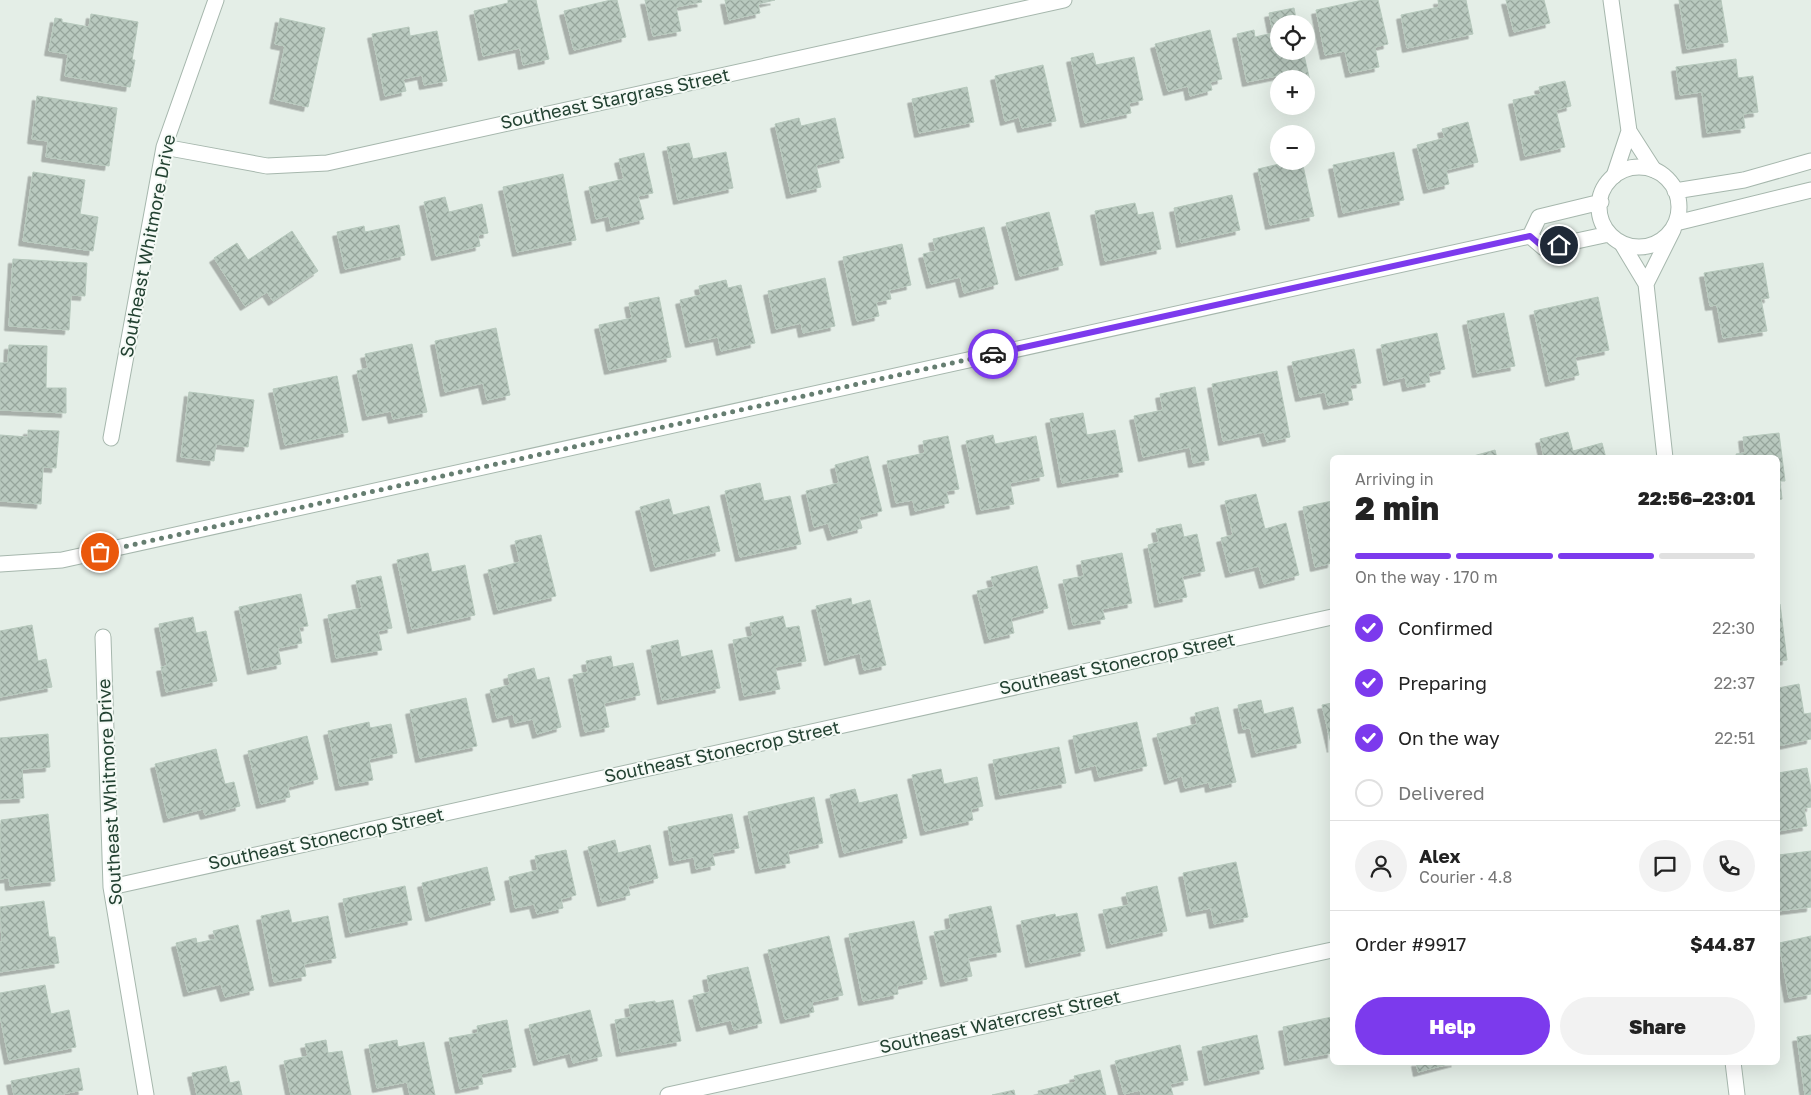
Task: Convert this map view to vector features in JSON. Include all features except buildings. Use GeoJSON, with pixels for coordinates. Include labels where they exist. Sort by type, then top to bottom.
{"type":"FeatureCollection","features":[{"type":"Feature","properties":{"kind":"street","name":"Southeast Whitmore Drive"},"geometry":{"type":"LineString","coordinates":[[111,438],[164,147],[216,0]]}},
{"type":"Feature","properties":{"kind":"street","name":"Southeast Stargrass Street"},"geometry":{"type":"LineString","coordinates":[[164,147],[267,166],[327,163],[1064,0]]}},
{"type":"Feature","properties":{"kind":"street"},"geometry":{"type":"LineString","coordinates":[[1611,0],[1629,131],[1654,170],[1666,178],[1675,191],[1679,208],[1674,226],[1646,284]]}},
{"type":"Feature","properties":{"kind":"street"},"geometry":{"type":"LineString","coordinates":[[1629,131],[1614,176],[1607,185],[1600,202],[1601,218],[1609,234],[1622,244],[1646,284],[1665,455]]}},
{"type":"Feature","properties":{"kind":"street"},"geometry":{"type":"LineString","coordinates":[[1675,191],[1744,180],[1811,161]]}},
{"type":"Feature","properties":{"kind":"street"},"geometry":{"type":"LineString","coordinates":[[1614,176],[1635,168],[1654,170]]}},
{"type":"Feature","properties":{"kind":"street"},"geometry":{"type":"LineString","coordinates":[[1622,244],[1633,247],[1650,246],[1665,239],[1674,226],[1811,190]]}},
{"type":"Feature","properties":{"kind":"street"},"geometry":{"type":"LineString","coordinates":[[1530,236],[1539,217],[1600,202]]}},
{"type":"Feature","properties":{"kind":"street"},"geometry":{"type":"LineString","coordinates":[[1530,236],[1544,248],[1609,234]]}},
{"type":"Feature","properties":{"kind":"street"},"geometry":{"type":"LineString","coordinates":[[0,564],[62,560],[1530,236]]}},
{"type":"Feature","properties":{"kind":"street","name":"Southeast Stonecrop Street"},"geometry":{"type":"LineString","coordinates":[[111,886],[1330,617]]}},
{"type":"Feature","properties":{"kind":"street","name":"Southeast Whitmore Drive"},"geometry":{"type":"LineString","coordinates":[[103,637],[111,886],[146,1095]]}},
{"type":"Feature","properties":{"kind":"street","name":"Southeast Watercrest Street"},"geometry":{"type":"LineString","coordinates":[[668,1095],[1330,950]]}},
{"type":"Feature","properties":{"kind":"street"},"geometry":{"type":"LineString","coordinates":[[1733,1065],[1737,1095]]}},
{"type":"Feature","properties":{"kind":"way so far"},"geometry":{"type":"LineString","coordinates":[[100,552],[993,354]]}},
{"type":"Feature","properties":{"kind":"route"},"geometry":{"type":"LineString","coordinates":[[993,354],[1530,236],[1544,248],[1559,245]]}}]}
